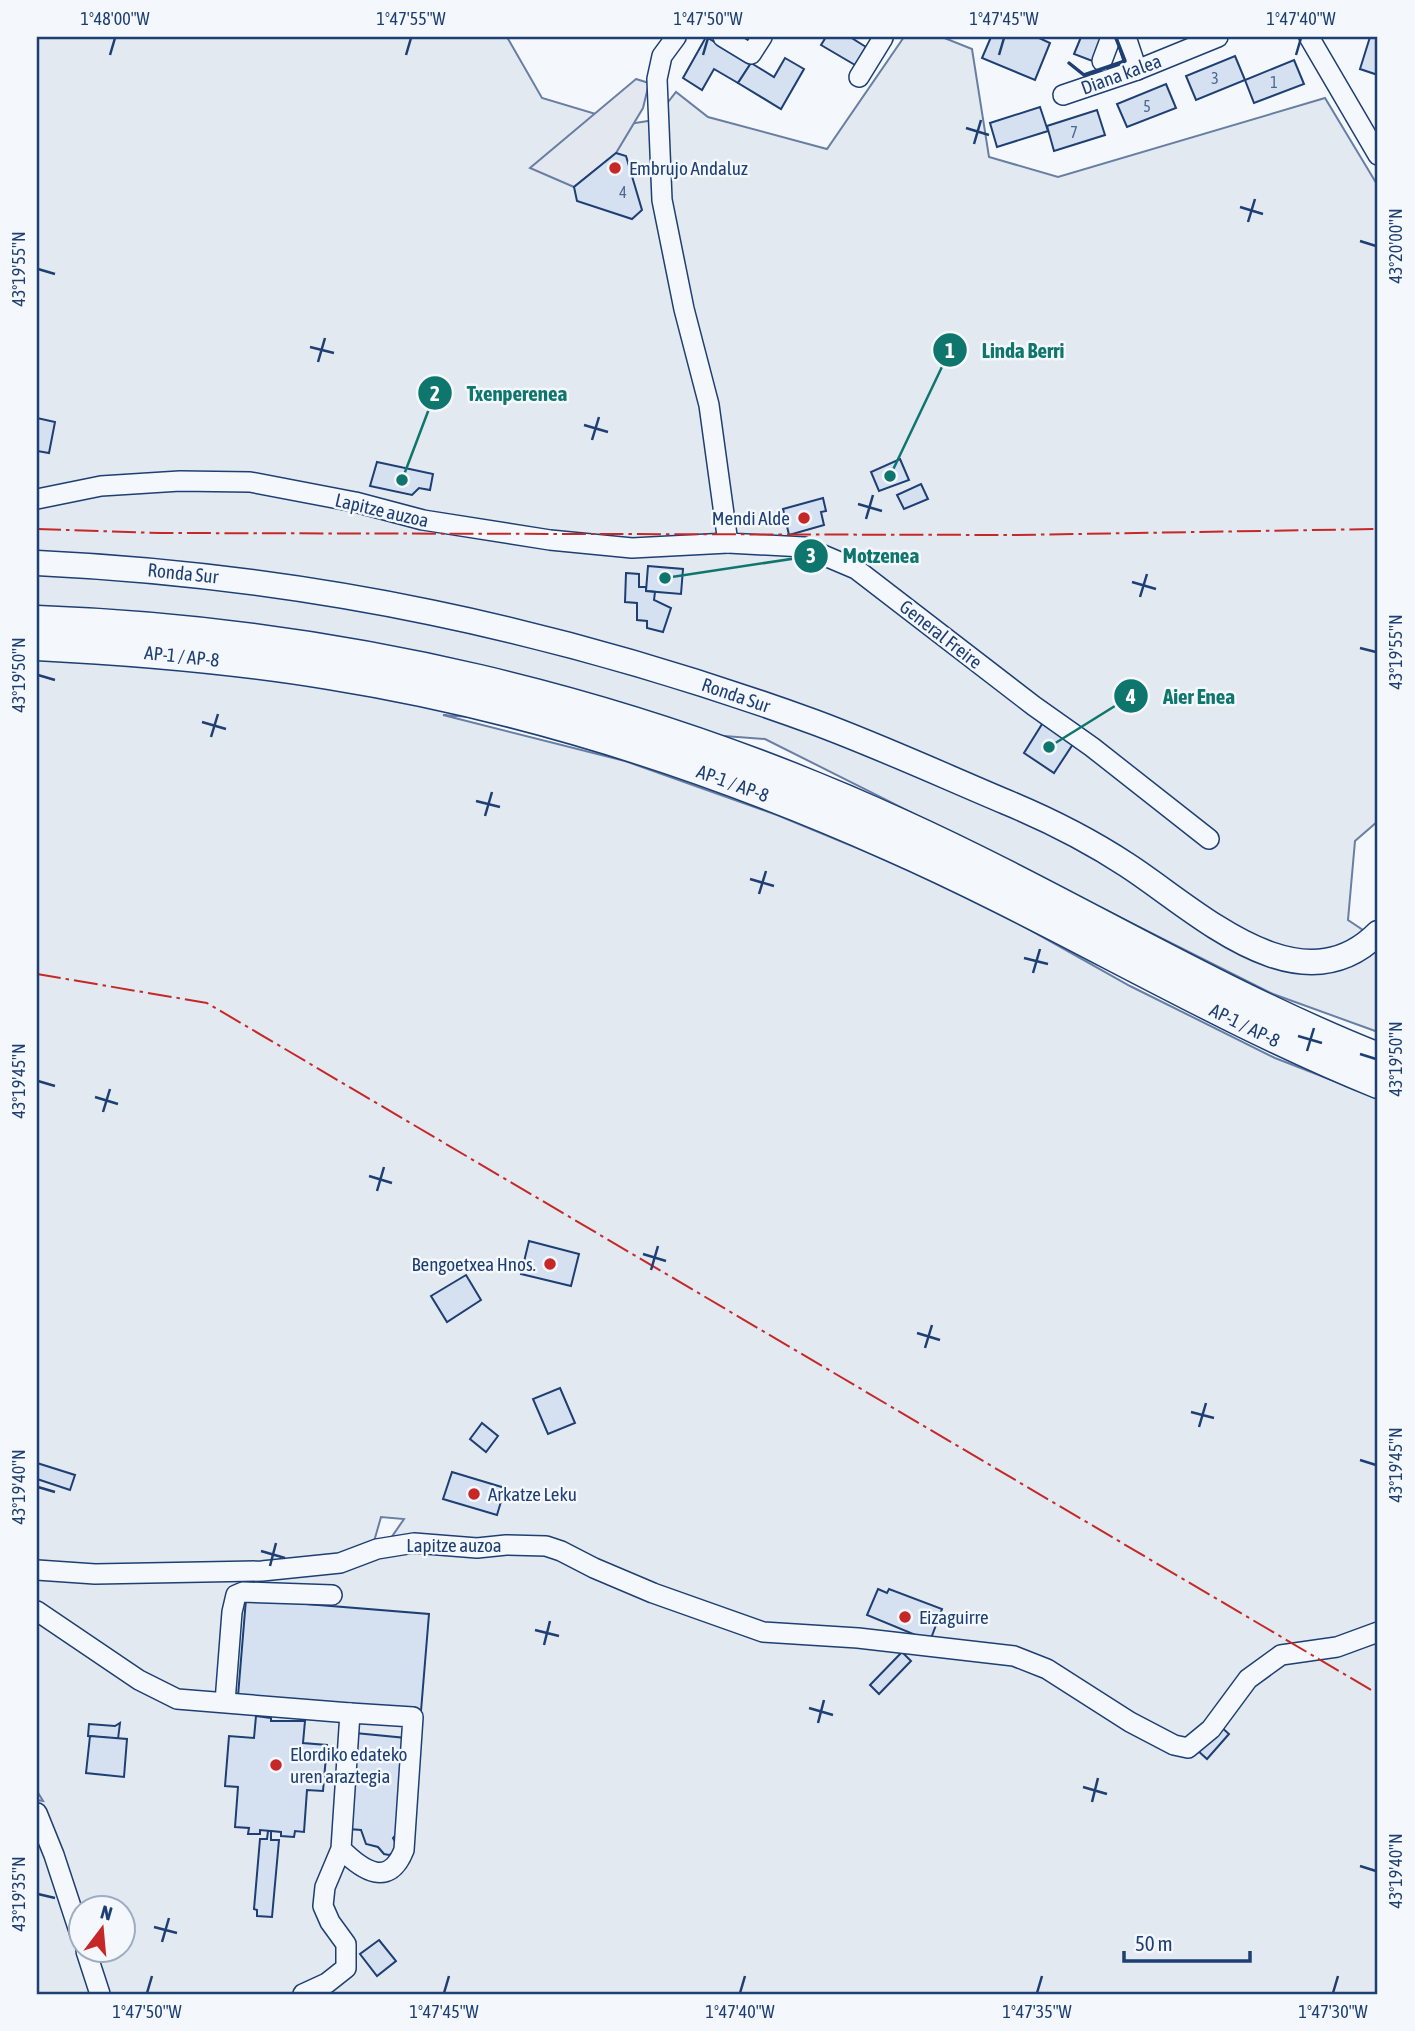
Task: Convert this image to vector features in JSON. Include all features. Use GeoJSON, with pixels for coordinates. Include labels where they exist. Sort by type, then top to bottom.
{"type":"FeatureCollection","features":[{"type":"Feature","properties":{"kind":"highway","name":"AP-1 / AP-8"},"geometry":{"type":"LineString","coordinates":[[37,620],[188,630],[335,650],[481,679],[624,718],[765,767],[902,824],[1290,1019],[1378,1057]]}},
{"type":"Feature","properties":{"kind":"highway","name":"AP-1 / AP-8"},"geometry":{"type":"LineString","coordinates":[[37,646],[186,656],[331,675],[475,704],[617,743],[756,791],[892,847],[1014,906],[1236,1021],[1378,1084]]}},
{"type":"Feature","properties":{"kind":"main road","name":"Ronda Sur"},"geometry":{"type":"LineString","coordinates":[[37,563],[117,567],[263,582],[417,608],[589,649],[674,674],[813,722],[1009,803],[1112,856],[1240,942],[1267,954],[1296,961],[1327,960],[1357,950],[1378,933]]}},
{"type":"Feature","properties":{"kind":"street"},"geometry":{"type":"LineString","coordinates":[[676,37],[662,56],[657,79],[662,200],[684,309],[709,405],[727,543]]}},
{"type":"Feature","properties":{"kind":"street"},"geometry":{"type":"LineString","coordinates":[[723,37],[751,54],[762,37]]}},
{"type":"Feature","properties":{"kind":"street"},"geometry":{"type":"LineString","coordinates":[[859,77],[883,38],[881,37]]}},
{"type":"Feature","properties":{"kind":"street"},"geometry":{"type":"LineString","coordinates":[[1102,61],[1111,37]]}},
{"type":"Feature","properties":{"kind":"street"},"geometry":{"type":"LineString","coordinates":[[1126,37],[1137,70]]}},
{"type":"Feature","properties":{"kind":"street","name":"Diana kalea"},"geometry":{"type":"LineString","coordinates":[[1063,95],[1137,70],[1218,37]]}},
{"type":"Feature","properties":{"kind":"street"},"geometry":{"type":"LineString","coordinates":[[1309,37],[1378,155]]}},
{"type":"Feature","properties":{"kind":"street","name":"Lapitze auzoa"},"geometry":{"type":"LineString","coordinates":[[37,499],[101,486],[180,481],[250,482],[355,502],[423,520],[550,540],[632,548],[727,543]]}},
{"type":"Feature","properties":{"kind":"street","name":"General Freire"},"geometry":{"type":"LineString","coordinates":[[727,543],[804,547],[856,569],[1209,839]]}},
{"type":"Feature","properties":{"kind":"street","name":"Lapitze auzoa"},"geometry":{"type":"LineString","coordinates":[[37,1570],[95,1574],[262,1571],[340,1563],[377,1549],[414,1543],[477,1548],[506,1545],[547,1546],[653,1593],[763,1632],[858,1638],[1014,1656],[1047,1669],[1152,1734],[1180,1748],[1188,1748],[1211,1729],[1248,1679],[1281,1655],[1337,1647],[1378,1632]]}},
{"type":"Feature","properties":{"kind":"street"},"geometry":{"type":"LineString","coordinates":[[225,1702],[232,1612],[236,1595],[243,1592],[332,1595]]}},
{"type":"Feature","properties":{"kind":"street"},"geometry":{"type":"LineString","coordinates":[[37,1611],[139,1679],[177,1699],[413,1717],[404,1850],[398,1865],[384,1872],[362,1869],[341,1849]]}},
{"type":"Feature","properties":{"kind":"street"},"geometry":{"type":"LineString","coordinates":[[303,1994],[327,1983],[346,1968],[346,1944],[330,1922],[323,1906],[325,1886],[341,1849],[349,1713]]}},
{"type":"Feature","properties":{"kind":"street"},"geometry":{"type":"LineString","coordinates":[[37,1814],[67,1895]]}},
{"type":"Feature","properties":{"kind":"street"},"geometry":{"type":"LineString","coordinates":[[91,1965],[100,1994]]}},
{"type":"Feature","properties":{"kind":"shaded area"},"geometry":{"type":"Polygon","coordinates":[[[37,37],[507,37],[542,98],[629,124],[654,120],[676,92],[708,117],[827,149],[904,37],[942,37],[972,49],[989,157],[1058,177],[1325,98],[1378,186],[1378,821],[1355,841],[1348,920],[1378,940],[1378,1032],[1273,994],[765,739],[443,715],[625,761],[777,815],[959,890],[1130,986],[1275,1058],[1378,1098],[1378,1994],[37,1994],[37,1800],[43,1801],[37,1791],[37,1574],[173,1577],[340,1563],[377,1549],[383,1554],[418,1547],[472,1553],[523,1551],[556,1554],[620,1587],[724,1624],[728,1613],[596,1563],[567,1545],[547,1541],[476,1544],[391,1538],[404,1519],[381,1517],[373,1545],[339,1558],[263,1568],[96,1570],[37,1564],[37,37]]]}},
{"type":"Feature","properties":{"kind":"shaded area"},"geometry":{"type":"Polygon","coordinates":[[[636,79],[649,83],[643,108],[616,153],[574,187],[530,168],[636,79]]]}},
{"type":"Feature","properties":{"kind":"building"},"geometry":{"type":"Polygon","coordinates":[[[706,37],[751,63],[738,83],[714,69],[702,90],[683,78],[706,37]]]}},
{"type":"Feature","properties":{"kind":"building"},"geometry":{"type":"Polygon","coordinates":[[[826,37],[850,37],[866,47],[855,65],[821,45],[826,37]]]}},
{"type":"Feature","properties":{"kind":"building"},"geometry":{"type":"Polygon","coordinates":[[[991,37],[1037,37],[1050,43],[1035,80],[982,58],[991,37]]]}},
{"type":"Feature","properties":{"kind":"building"},"geometry":{"type":"Polygon","coordinates":[[[1081,37],[1105,37],[1095,62],[1074,54],[1081,37]]]}},
{"type":"Feature","properties":{"kind":"building"},"geometry":{"type":"Polygon","coordinates":[[[1370,37],[1378,37],[1378,75],[1360,69],[1370,37]]]}},
{"type":"Feature","properties":{"kind":"building"},"geometry":{"type":"Polygon","coordinates":[[[1235,56],[1245,80],[1196,100],[1186,76],[1235,56]]]}},
{"type":"Feature","properties":{"kind":"building"},"geometry":{"type":"Polygon","coordinates":[[[785,58],[804,69],[781,109],[738,83],[751,63],[774,77],[785,58]]]}},
{"type":"Feature","properties":{"kind":"building"},"geometry":{"type":"Polygon","coordinates":[[[1294,60],[1304,84],[1254,103],[1245,80],[1294,60]]]}},
{"type":"Feature","properties":{"kind":"building"},"geometry":{"type":"Polygon","coordinates":[[[1166,84],[1176,108],[1127,127],[1117,104],[1166,84]]]}},
{"type":"Feature","properties":{"kind":"building"},"geometry":{"type":"Polygon","coordinates":[[[1040,107],[1048,131],[997,147],[990,123],[1040,107]]]}},
{"type":"Feature","properties":{"kind":"building"},"geometry":{"type":"Polygon","coordinates":[[[1097,110],[1105,135],[1054,151],[1047,126],[1097,110]]]}},
{"type":"Feature","properties":{"kind":"building"},"geometry":{"type":"Polygon","coordinates":[[[616,153],[626,156],[642,210],[632,219],[577,201],[574,187],[616,153]]]}},
{"type":"Feature","properties":{"kind":"building"},"geometry":{"type":"Polygon","coordinates":[[[37,418],[55,422],[49,453],[37,451],[37,418]]]}},
{"type":"Feature","properties":{"kind":"building"},"geometry":{"type":"Polygon","coordinates":[[[900,459],[909,480],[879,491],[871,472],[900,459]]]}},
{"type":"Feature","properties":{"kind":"building"},"geometry":{"type":"Polygon","coordinates":[[[377,462],[433,474],[430,490],[419,488],[412,495],[370,486],[377,462]]]}},
{"type":"Feature","properties":{"kind":"building"},"geometry":{"type":"Polygon","coordinates":[[[921,484],[928,499],[904,509],[897,495],[921,484]]]}},
{"type":"Feature","properties":{"kind":"building","name":"Mendi Alde"},"geometry":{"type":"Polygon","coordinates":[[[823,498],[826,511],[821,512],[824,525],[789,535],[783,509],[823,498]]]}},
{"type":"Feature","properties":{"kind":"building"},"geometry":{"type":"Polygon","coordinates":[[[648,566],[683,569],[681,594],[646,591],[648,566]]]}},
{"type":"Feature","properties":{"kind":"building"},"geometry":{"type":"Polygon","coordinates":[[[626,573],[639,574],[639,587],[655,592],[654,600],[671,608],[663,632],[647,628],[647,621],[637,620],[637,603],[625,602],[626,573]]]}},
{"type":"Feature","properties":{"kind":"building"},"geometry":{"type":"Polygon","coordinates":[[[1044,721],[1075,741],[1054,773],[1024,753],[1044,721]]]}},
{"type":"Feature","properties":{"kind":"building","name":"Bengoetxea Hnos."},"geometry":{"type":"Polygon","coordinates":[[[529,1241],[579,1254],[571,1286],[521,1274],[529,1241]]]}},
{"type":"Feature","properties":{"kind":"building"},"geometry":{"type":"Polygon","coordinates":[[[466,1275],[481,1300],[447,1322],[431,1296],[466,1275]]]}},
{"type":"Feature","properties":{"kind":"building"},"geometry":{"type":"Polygon","coordinates":[[[560,1388],[575,1423],[548,1434],[533,1399],[560,1388]]]}},
{"type":"Feature","properties":{"kind":"building"},"geometry":{"type":"Polygon","coordinates":[[[482,1423],[498,1436],[486,1452],[470,1439],[482,1423]]]}},
{"type":"Feature","properties":{"kind":"building"},"geometry":{"type":"Polygon","coordinates":[[[37,1463],[75,1475],[70,1490],[37,1479],[37,1463]]]}},
{"type":"Feature","properties":{"kind":"building","name":"Arkatze Leku"},"geometry":{"type":"Polygon","coordinates":[[[452,1472],[505,1488],[497,1515],[443,1499],[452,1472]]]}},
{"type":"Feature","properties":{"kind":"building","name":"Eizaguirre"},"geometry":{"type":"Polygon","coordinates":[[[878,1589],[887,1593],[889,1589],[942,1609],[930,1641],[867,1615],[878,1589]]]}},
{"type":"Feature","properties":{"kind":"building"},"geometry":{"type":"Polygon","coordinates":[[[246,1599],[429,1614],[421,1711],[238,1696],[246,1599]]]}},
{"type":"Feature","properties":{"kind":"building"},"geometry":{"type":"Polygon","coordinates":[[[902,1652],[911,1661],[879,1694],[870,1685],[902,1652]]]}},
{"type":"Feature","properties":{"kind":"building","name":"Elordiko edateko uren araztegia"},"geometry":{"type":"Polygon","coordinates":[[[256,1716],[271,1718],[271,1721],[305,1721],[303,1743],[327,1745],[323,1791],[307,1790],[304,1832],[295,1831],[294,1837],[281,1836],[281,1832],[260,1830],[260,1834],[248,1834],[249,1828],[235,1827],[238,1787],[225,1786],[229,1736],[254,1738],[256,1716]]]}},
{"type":"Feature","properties":{"kind":"building"},"geometry":{"type":"Polygon","coordinates":[[[120,1723],[118,1739],[88,1736],[89,1724],[115,1726],[120,1723]]]}},
{"type":"Feature","properties":{"kind":"building"},"geometry":{"type":"Polygon","coordinates":[[[1220,1726],[1229,1734],[1207,1759],[1197,1750],[1220,1726]]]}},
{"type":"Feature","properties":{"kind":"building"},"geometry":{"type":"Polygon","coordinates":[[[355,1733],[406,1738],[399,1831],[393,1838],[397,1845],[389,1855],[384,1854],[378,1847],[366,1844],[361,1830],[349,1829],[355,1733]]]}},
{"type":"Feature","properties":{"kind":"building"},"geometry":{"type":"Polygon","coordinates":[[[90,1736],[127,1739],[124,1777],[86,1773],[90,1736]]]}},
{"type":"Feature","properties":{"kind":"building"},"geometry":{"type":"Polygon","coordinates":[[[268,1831],[271,1831],[271,1840],[279,1840],[272,1917],[257,1916],[257,1910],[254,1909],[260,1839],[267,1839],[268,1831]]]}},
{"type":"Feature","properties":{"kind":"building"},"geometry":{"type":"Polygon","coordinates":[[[379,1940],[396,1961],[377,1976],[360,1954],[379,1940]]]}},
{"type":"Feature","properties":{"kind":"wall"},"geometry":{"type":"LineString","coordinates":[[1069,63],[1084,75],[1125,61],[1116,38]]}},
{"type":"Feature","properties":{"kind":"power"},"geometry":{"type":"LineString","coordinates":[[37,529],[160,533],[1016,535],[1378,529]]}},
{"type":"Feature","properties":{"kind":"power"},"geometry":{"type":"LineString","coordinates":[[37,974],[207,1003],[1378,1694]]}},
{"type":"Feature","properties":{"kind":"place","name":"Embrujo Andaluz"},"geometry":{"type":"Point","coordinates":[615,168]}},
{"type":"Feature","properties":{"kind":"place","name":"Linda Berri"},"geometry":{"type":"Point","coordinates":[890,476]}},
{"type":"Feature","properties":{"kind":"place","name":"Txenperenea"},"geometry":{"type":"Point","coordinates":[402,480]}},
{"type":"Feature","properties":{"kind":"place","name":"Mendi Alde"},"geometry":{"type":"Point","coordinates":[804,518]}},
{"type":"Feature","properties":{"kind":"place","name":"Motzenea"},"geometry":{"type":"Point","coordinates":[665,578]}},
{"type":"Feature","properties":{"kind":"place","name":"Aier Enea"},"geometry":{"type":"Point","coordinates":[1049,747]}},
{"type":"Feature","properties":{"kind":"place","name":"Bengoetxea Hnos."},"geometry":{"type":"Point","coordinates":[550,1264]}},
{"type":"Feature","properties":{"kind":"place","name":"Arkatze Leku"},"geometry":{"type":"Point","coordinates":[474,1494]}},
{"type":"Feature","properties":{"kind":"place","name":"Eizaguirre"},"geometry":{"type":"Point","coordinates":[905,1617]}},
{"type":"Feature","properties":{"kind":"place","name":"Elordiko edateko uren araztegia"},"geometry":{"type":"Point","coordinates":[276,1765]}}]}
